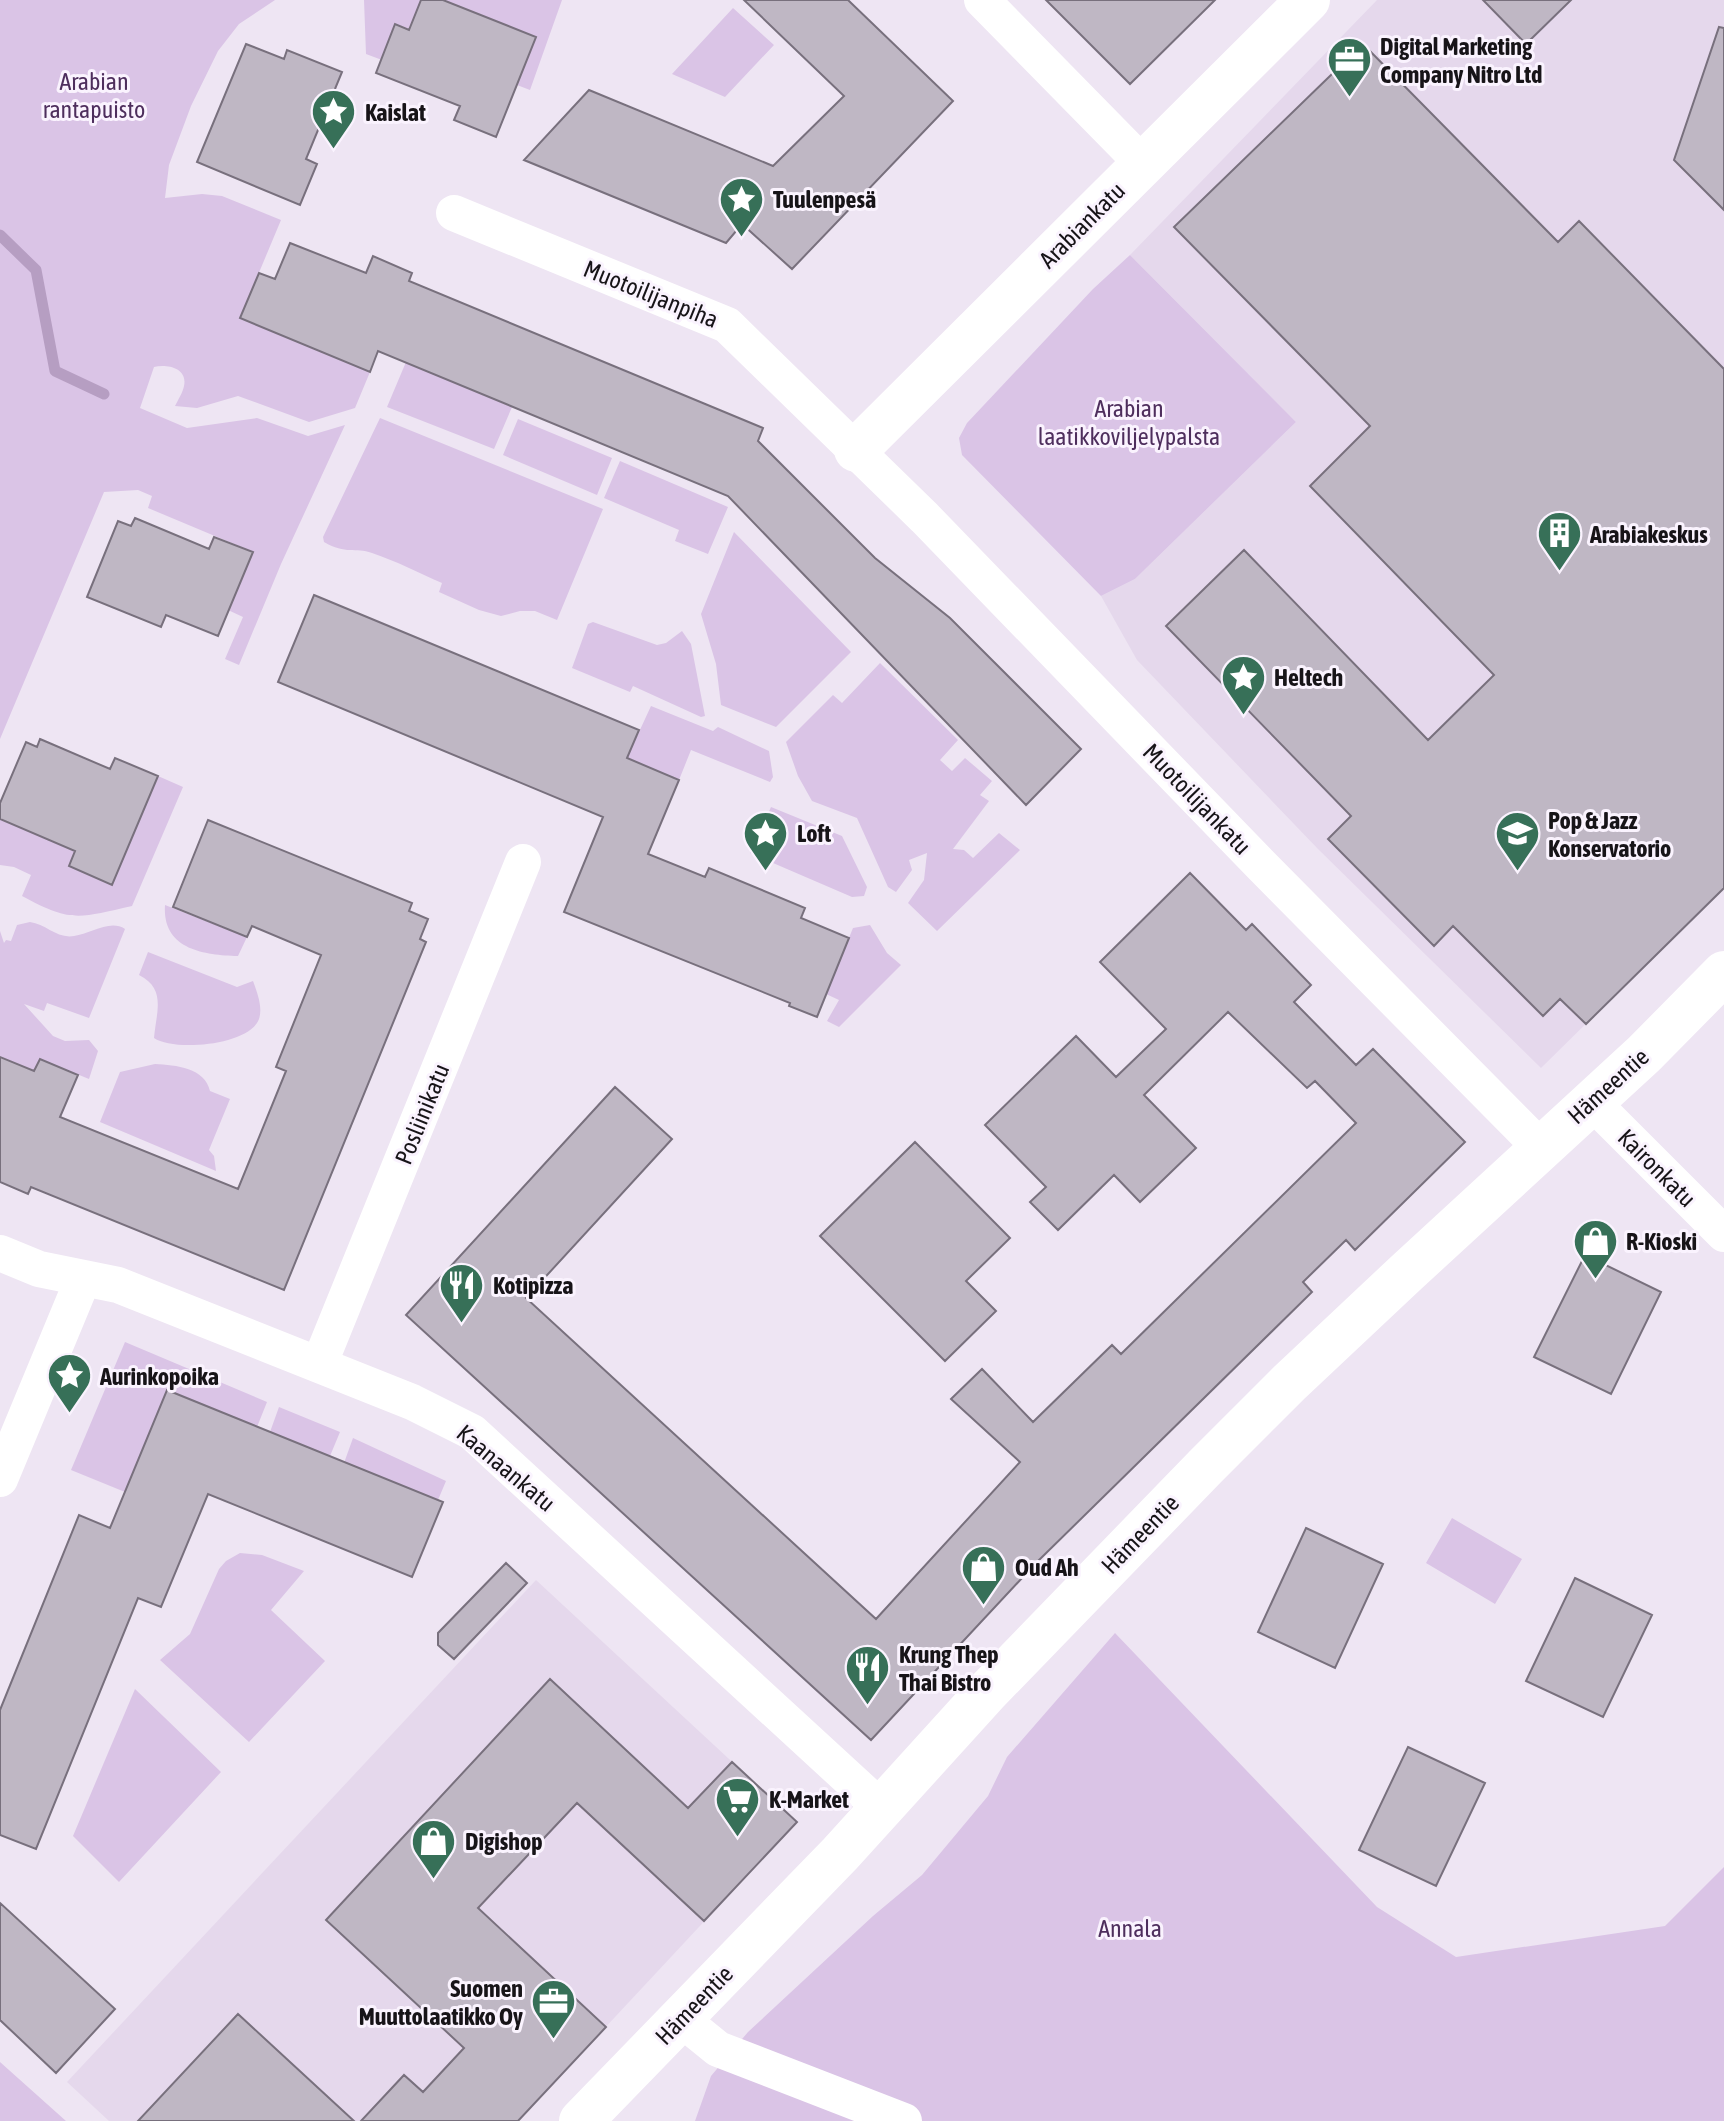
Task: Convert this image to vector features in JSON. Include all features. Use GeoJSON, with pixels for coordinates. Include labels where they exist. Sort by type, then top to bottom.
{"type":"FeatureCollection","features":[{"type":"Feature","properties":{"kind":"main road","name":"Arabiankatu"},"geometry":{"type":"LineString","coordinates":[[856,450],[1308,0]]}},
{"type":"Feature","properties":{"kind":"main road","name":"Hämeentie"},"geometry":{"type":"LineString","coordinates":[[581,2121],[1216,1455],[1540,1147],[1644,1054],[1724,973]]}},
{"type":"Feature","properties":{"kind":"street"},"geometry":{"type":"LineString","coordinates":[[982,0],[1144,165]]}},
{"type":"Feature","properties":{"kind":"street","name":"Muotoilijanpiha"},"geometry":{"type":"LineString","coordinates":[[454,213],[727,325],[856,450]]}},
{"type":"Feature","properties":{"kind":"street","name":"Muotoilijankatu"},"geometry":{"type":"LineString","coordinates":[[856,450],[1540,1147]]}},
{"type":"Feature","properties":{"kind":"street","name":"Posliinikatu"},"geometry":{"type":"LineString","coordinates":[[319,1365],[523,862]]}},
{"type":"Feature","properties":{"kind":"street","name":"Kaironkatu"},"geometry":{"type":"LineString","coordinates":[[1591,1101],[1724,1234]]}},
{"type":"Feature","properties":{"kind":"street","name":"Kaanaankatu"},"geometry":{"type":"LineString","coordinates":[[0,1253],[39,1269],[118,1285],[412,1402],[472,1432],[881,1808]]}},
{"type":"Feature","properties":{"kind":"street"},"geometry":{"type":"LineString","coordinates":[[0,1479],[83,1279]]}},
{"type":"Feature","properties":{"kind":"street"},"geometry":{"type":"LineString","coordinates":[[681,2019],[718,2049],[904,2121]]}},
{"type":"Feature","properties":{"kind":"shaded area"},"geometry":{"type":"Polygon","coordinates":[[[1377,0],[1724,0],[1724,888],[1541,1068],[1318,849],[1137,660],[1101,596],[1135,579],[1296,422],[1130,255],[1377,0]]]}},
{"type":"Feature","properties":{"kind":"shaded area"},"geometry":{"type":"Polygon","coordinates":[[[536,1580],[797,1822],[518,2121],[109,2121],[67,2082],[536,1580]]]}},
{"type":"Feature","properties":{"kind":"green space","name":"Arabian rantapuisto"},"geometry":{"type":"Polygon","coordinates":[[[0,0],[275,0],[239,24],[218,51],[191,106],[169,165],[165,198],[202,194],[222,196],[281,220],[240,318],[370,372],[355,408],[309,422],[238,396],[197,408],[175,406],[183,388],[183,375],[170,367],[154,367],[140,408],[187,428],[257,418],[308,436],[345,425],[239,665],[225,659],[243,617],[228,610],[253,552],[148,508],[152,496],[138,490],[104,492],[0,739],[0,0]]]}},
{"type":"Feature","properties":{"kind":"green space"},"geometry":{"type":"Polygon","coordinates":[[[364,0],[421,0],[409,30],[396,25],[382,60],[366,54],[364,0]]]}},
{"type":"Feature","properties":{"kind":"green space"},"geometry":{"type":"Polygon","coordinates":[[[443,0],[562,0],[530,90],[517,85],[536,37],[443,0]]]}},
{"type":"Feature","properties":{"kind":"green space"},"geometry":{"type":"Polygon","coordinates":[[[733,8],[774,45],[725,97],[672,74],[733,8]]]}},
{"type":"Feature","properties":{"kind":"green space","name":"Arabian laatikkoviljelypalsta"},"geometry":{"type":"Polygon","coordinates":[[[1130,255],[1296,422],[1135,579],[1101,596],[962,455],[959,438],[967,423],[1093,289],[1130,255]]]}},
{"type":"Feature","properties":{"kind":"green space"},"geometry":{"type":"Polygon","coordinates":[[[406,362],[512,407],[494,449],[387,407],[406,362]]]}},
{"type":"Feature","properties":{"kind":"green space"},"geometry":{"type":"Polygon","coordinates":[[[380,418],[603,509],[557,620],[535,611],[501,616],[479,610],[439,592],[442,583],[399,563],[366,551],[344,550],[324,542],[323,537],[380,418]]]}},
{"type":"Feature","properties":{"kind":"green space"},"geometry":{"type":"Polygon","coordinates":[[[518,419],[612,458],[597,495],[503,455],[518,419]]]}},
{"type":"Feature","properties":{"kind":"green space"},"geometry":{"type":"Polygon","coordinates":[[[620,461],[728,507],[708,554],[675,541],[679,530],[604,498],[620,461]]]}},
{"type":"Feature","properties":{"kind":"green space"},"geometry":{"type":"Polygon","coordinates":[[[734,532],[851,652],[776,727],[721,705],[716,664],[701,614],[734,532]]]}},
{"type":"Feature","properties":{"kind":"green space"},"geometry":{"type":"Polygon","coordinates":[[[593,622],[657,645],[666,643],[682,631],[691,644],[705,716],[701,717],[633,686],[630,692],[572,668],[588,624],[593,622]]]}},
{"type":"Feature","properties":{"kind":"green space"},"geometry":{"type":"Polygon","coordinates":[[[880,663],[958,740],[940,760],[952,771],[965,758],[992,781],[980,795],[989,801],[953,849],[964,850],[973,858],[999,833],[1020,850],[937,931],[908,903],[924,880],[927,853],[909,860],[912,870],[896,892],[888,887],[857,818],[812,801],[798,776],[786,742],[833,695],[842,703],[880,663]]]}},
{"type":"Feature","properties":{"kind":"green space"},"geometry":{"type":"Polygon","coordinates":[[[651,706],[713,731],[718,727],[769,751],[773,777],[770,782],[691,750],[679,780],[627,758],[651,706]]]}},
{"type":"Feature","properties":{"kind":"green space"},"geometry":{"type":"Polygon","coordinates":[[[158,776],[183,787],[132,906],[76,916],[53,911],[22,896],[31,875],[0,865],[0,819],[75,851],[158,776]]]}},
{"type":"Feature","properties":{"kind":"green space"},"geometry":{"type":"Polygon","coordinates":[[[771,807],[842,836],[867,887],[864,896],[852,897],[750,853],[771,807]]]}},
{"type":"Feature","properties":{"kind":"green space"},"geometry":{"type":"Polygon","coordinates":[[[165,905],[247,937],[238,956],[211,954],[187,947],[170,931],[165,905]]]}},
{"type":"Feature","properties":{"kind":"green space"},"geometry":{"type":"Polygon","coordinates":[[[30,922],[68,936],[106,926],[125,929],[89,1018],[47,1003],[44,1011],[24,1004],[53,1036],[65,1041],[89,1040],[98,1051],[89,1079],[40,1059],[34,1071],[0,1057],[0,931],[4,943],[11,941],[17,925],[30,922]]]}},
{"type":"Feature","properties":{"kind":"green space"},"geometry":{"type":"Polygon","coordinates":[[[870,925],[887,953],[901,965],[839,1027],[827,1021],[839,1000],[826,994],[853,928],[870,925]]]}},
{"type":"Feature","properties":{"kind":"green space"},"geometry":{"type":"Polygon","coordinates":[[[148,952],[237,987],[253,981],[260,1005],[259,1019],[253,1028],[242,1035],[211,1044],[178,1045],[154,1038],[157,994],[148,981],[139,975],[148,952]]]}},
{"type":"Feature","properties":{"kind":"green space"},"geometry":{"type":"Polygon","coordinates":[[[155,1064],[188,1069],[202,1077],[210,1091],[230,1099],[209,1150],[214,1156],[216,1171],[100,1122],[120,1072],[155,1064]]]}},
{"type":"Feature","properties":{"kind":"green space"},"geometry":{"type":"Polygon","coordinates":[[[125,1342],[267,1402],[257,1427],[167,1390],[125,1492],[71,1470],[125,1342]]]}},
{"type":"Feature","properties":{"kind":"green space"},"geometry":{"type":"Polygon","coordinates":[[[279,1407],[340,1432],[330,1456],[270,1432],[279,1407]]]}},
{"type":"Feature","properties":{"kind":"green space"},"geometry":{"type":"Polygon","coordinates":[[[353,1438],[446,1481],[438,1500],[344,1463],[353,1438]]]}},
{"type":"Feature","properties":{"kind":"green space"},"geometry":{"type":"Polygon","coordinates":[[[1452,1518],[1522,1559],[1495,1604],[1426,1563],[1452,1518]]]}},
{"type":"Feature","properties":{"kind":"green space"},"geometry":{"type":"Polygon","coordinates":[[[240,1553],[262,1555],[304,1571],[271,1610],[325,1661],[249,1742],[160,1660],[190,1634],[219,1569],[240,1553]]]}},
{"type":"Feature","properties":{"kind":"green space","name":"Annala"},"geometry":{"type":"Polygon","coordinates":[[[1115,1633],[1377,1907],[1456,1957],[1665,1926],[1724,1867],[1724,2121],[695,2121],[711,2076],[748,2032],[922,1875],[988,1796],[1007,1757],[1115,1633]]]}},
{"type":"Feature","properties":{"kind":"green space"},"geometry":{"type":"Polygon","coordinates":[[[135,1689],[221,1772],[119,1882],[73,1836],[135,1689]]]}},
{"type":"Feature","properties":{"kind":"green space"},"geometry":{"type":"Polygon","coordinates":[[[0,2062],[66,2121],[0,2121],[0,2062]]]}},
{"type":"Feature","properties":{"kind":"building"},"geometry":{"type":"Polygon","coordinates":[[[421,0],[443,0],[536,37],[496,137],[454,120],[460,106],[376,73],[395,24],[409,30],[421,0]]]}},
{"type":"Feature","properties":{"kind":"building"},"geometry":{"type":"Polygon","coordinates":[[[744,0],[848,0],[953,101],[792,269],[742,224],[726,243],[524,160],[589,90],[773,166],[844,96],[744,0]]]}},
{"type":"Feature","properties":{"kind":"building"},"geometry":{"type":"Polygon","coordinates":[[[1046,0],[1215,0],[1130,84],[1046,0]]]}},
{"type":"Feature","properties":{"kind":"building"},"geometry":{"type":"Polygon","coordinates":[[[1483,0],[1571,0],[1526,44],[1483,0]]]}},
{"type":"Feature","properties":{"kind":"building"},"geometry":{"type":"Polygon","coordinates":[[[1719,27],[1724,28],[1724,210],[1674,160],[1719,27]]]}},
{"type":"Feature","properties":{"kind":"building"},"geometry":{"type":"Polygon","coordinates":[[[246,44],[284,59],[287,50],[342,72],[306,159],[317,164],[300,205],[197,162],[246,44]]]}},
{"type":"Feature","properties":{"kind":"building","name":"Arabiakeskus"},"geometry":{"type":"Polygon","coordinates":[[[1363,44],[1558,242],[1579,221],[1724,369],[1724,888],[1586,1024],[1560,999],[1543,1016],[1453,926],[1434,946],[1328,839],[1351,816],[1166,626],[1244,550],[1428,740],[1494,675],[1310,486],[1370,426],[1174,227],[1363,44]]]}},
{"type":"Feature","properties":{"kind":"building"},"geometry":{"type":"Polygon","coordinates":[[[290,243],[366,273],[373,256],[412,273],[409,281],[763,428],[758,441],[875,558],[950,618],[1081,749],[1026,805],[728,496],[378,351],[370,372],[240,318],[259,273],[275,279],[290,243]]]}},
{"type":"Feature","properties":{"kind":"building"},"geometry":{"type":"Polygon","coordinates":[[[135,518],[209,549],[214,537],[253,552],[218,636],[166,615],[161,627],[87,597],[118,521],[131,526],[135,518]]]}},
{"type":"Feature","properties":{"kind":"building"},"geometry":{"type":"Polygon","coordinates":[[[314,595],[639,730],[627,758],[679,780],[648,854],[705,877],[709,868],[805,908],[801,918],[849,938],[817,1017],[789,1006],[790,1003],[564,912],[603,817],[278,682],[314,595]]]}},
{"type":"Feature","properties":{"kind":"building"},"geometry":{"type":"Polygon","coordinates":[[[40,739],[110,769],[115,758],[158,776],[112,885],[69,866],[75,851],[0,819],[0,803],[26,742],[37,747],[40,739]]]}},
{"type":"Feature","properties":{"kind":"building"},"geometry":{"type":"Polygon","coordinates":[[[208,820],[412,903],[409,911],[428,919],[420,939],[426,942],[284,1290],[31,1187],[28,1194],[0,1182],[0,1057],[34,1071],[40,1059],[78,1075],[60,1117],[238,1189],[286,1071],[276,1067],[321,955],[252,926],[247,937],[173,907],[208,820]]]}},
{"type":"Feature","properties":{"kind":"building"},"geometry":{"type":"Polygon","coordinates":[[[1190,873],[1246,930],[1252,924],[1311,985],[1294,1002],[1356,1065],[1373,1049],[1465,1142],[1355,1250],[1346,1240],[1303,1282],[1312,1292],[1036,1563],[871,1740],[406,1315],[615,1087],[672,1139],[526,1298],[876,1619],[1020,1462],[951,1399],[982,1369],[1033,1422],[1112,1345],[1121,1354],[1356,1123],[1315,1081],[1307,1088],[1228,1012],[1144,1095],[1196,1148],[1140,1202],[1114,1175],[1058,1230],[1030,1202],[1046,1187],[985,1125],[1076,1036],[1116,1077],[1166,1029],[1100,962],[1190,873]]]}},
{"type":"Feature","properties":{"kind":"building"},"geometry":{"type":"Polygon","coordinates":[[[915,1142],[1010,1238],[966,1281],[996,1311],[945,1361],[820,1236],[915,1142]]]}},
{"type":"Feature","properties":{"kind":"building"},"geometry":{"type":"Polygon","coordinates":[[[1585,1255],[1661,1292],[1611,1394],[1534,1357],[1585,1255]]]}},
{"type":"Feature","properties":{"kind":"building"},"geometry":{"type":"Polygon","coordinates":[[[167,1390],[443,1502],[412,1577],[208,1494],[161,1607],[138,1598],[36,1849],[0,1835],[0,1710],[79,1515],[110,1528],[167,1390]]]}},
{"type":"Feature","properties":{"kind":"building"},"geometry":{"type":"Polygon","coordinates":[[[1306,1528],[1383,1564],[1335,1668],[1258,1632],[1306,1528]]]}},
{"type":"Feature","properties":{"kind":"building"},"geometry":{"type":"Polygon","coordinates":[[[506,1563],[527,1583],[454,1659],[438,1645],[438,1633],[506,1563]]]}},
{"type":"Feature","properties":{"kind":"building"},"geometry":{"type":"Polygon","coordinates":[[[1575,1578],[1652,1615],[1603,1717],[1526,1681],[1575,1578]]]}},
{"type":"Feature","properties":{"kind":"building"},"geometry":{"type":"Polygon","coordinates":[[[550,1679],[688,1808],[732,1762],[797,1822],[704,1921],[577,1803],[478,1908],[606,2027],[518,2121],[361,2121],[404,2075],[423,2092],[464,2048],[326,1920],[550,1679]]]}},
{"type":"Feature","properties":{"kind":"building"},"geometry":{"type":"Polygon","coordinates":[[[1408,1747],[1485,1783],[1436,1886],[1359,1850],[1408,1747]]]}},
{"type":"Feature","properties":{"kind":"building"},"geometry":{"type":"Polygon","coordinates":[[[0,1903],[115,2009],[56,2073],[0,2020],[0,1903]]]}},
{"type":"Feature","properties":{"kind":"building"},"geometry":{"type":"Polygon","coordinates":[[[238,2014],[354,2121],[138,2121],[238,2014]]]}},
{"type":"Feature","properties":{"kind":"waterway"},"geometry":{"type":"LineString","coordinates":[[0,235],[36,270],[55,371],[104,394]]}},
{"type":"Feature","properties":{"kind":"place","name":"Digital Marketing Company Nitro Ltd"},"geometry":{"type":"Point","coordinates":[1349,99]}},
{"type":"Feature","properties":{"kind":"place","name":"Kaislat"},"geometry":{"type":"Point","coordinates":[334,151]}},
{"type":"Feature","properties":{"kind":"place","name":"Tuulenpesä"},"geometry":{"type":"Point","coordinates":[742,238]}},
{"type":"Feature","properties":{"kind":"place","name":"Arabiakeskus"},"geometry":{"type":"Point","coordinates":[1559,573]}},
{"type":"Feature","properties":{"kind":"place","name":"Heltech"},"geometry":{"type":"Point","coordinates":[1243,716]}},
{"type":"Feature","properties":{"kind":"place","name":"Loft"},"geometry":{"type":"Point","coordinates":[766,872]}},
{"type":"Feature","properties":{"kind":"place","name":"Pop & Jazz Konservatorio"},"geometry":{"type":"Point","coordinates":[1517,873]}},
{"type":"Feature","properties":{"kind":"place","name":"R-Kioski"},"geometry":{"type":"Point","coordinates":[1595,1280]}},
{"type":"Feature","properties":{"kind":"place","name":"Kotipizza"},"geometry":{"type":"Point","coordinates":[462,1324]}},
{"type":"Feature","properties":{"kind":"place","name":"Aurinkopoika"},"geometry":{"type":"Point","coordinates":[69,1415]}},
{"type":"Feature","properties":{"kind":"place","name":"Oud Ah"},"geometry":{"type":"Point","coordinates":[984,1606]}},
{"type":"Feature","properties":{"kind":"place","name":"Krung Thep Thai Bistro"},"geometry":{"type":"Point","coordinates":[868,1707]}},
{"type":"Feature","properties":{"kind":"place","name":"K-Market"},"geometry":{"type":"Point","coordinates":[738,1838]}},
{"type":"Feature","properties":{"kind":"place","name":"Digishop"},"geometry":{"type":"Point","coordinates":[434,1880]}},
{"type":"Feature","properties":{"kind":"place","name":"Suomen Muuttolaatikko Oy"},"geometry":{"type":"Point","coordinates":[554,2041]}}]}
